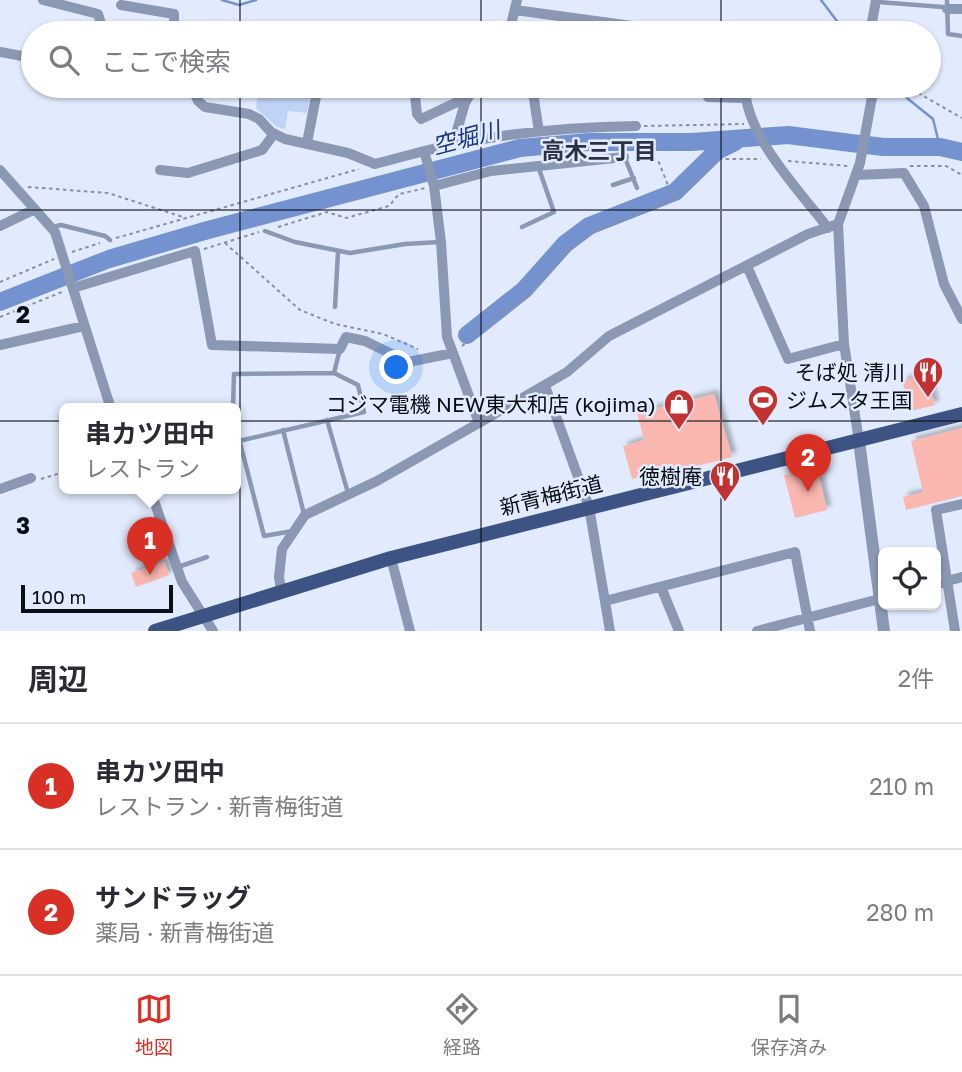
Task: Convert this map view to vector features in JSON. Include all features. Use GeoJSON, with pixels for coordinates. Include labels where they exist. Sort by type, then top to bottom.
{"type":"FeatureCollection","features":[{"type":"Feature","properties":{"kind":"main road","name":"新青梅街道"},"geometry":{"type":"LineString","coordinates":[[155,631],[391,558],[962,414]]}},
{"type":"Feature","properties":{"kind":"street"},"geometry":{"type":"LineString","coordinates":[[43,0],[98,14],[100,21]]}},
{"type":"Feature","properties":{"kind":"street"},"geometry":{"type":"LineString","coordinates":[[872,21],[875,1]]}},
{"type":"Feature","properties":{"kind":"street"},"geometry":{"type":"LineString","coordinates":[[121,5],[174,14],[174,21]]}},
{"type":"Feature","properties":{"kind":"street"},"geometry":{"type":"LineString","coordinates":[[516,5],[604,21]]}},
{"type":"Feature","properties":{"kind":"street"},"geometry":{"type":"LineString","coordinates":[[946,5],[962,9]]}},
{"type":"Feature","properties":{"kind":"street"},"geometry":{"type":"LineString","coordinates":[[0,52],[21,56]]}},
{"type":"Feature","properties":{"kind":"street"},"geometry":{"type":"LineString","coordinates":[[197,98],[205,107],[249,114],[274,134],[375,164],[424,154],[453,144],[582,127],[636,126]]}},
{"type":"Feature","properties":{"kind":"street"},"geometry":{"type":"LineString","coordinates":[[307,143],[316,98]]}},
{"type":"Feature","properties":{"kind":"street"},"geometry":{"type":"LineString","coordinates":[[415,98],[417,114],[421,118],[466,98]]}},
{"type":"Feature","properties":{"kind":"street"},"geometry":{"type":"LineString","coordinates":[[453,144],[468,98]]}},
{"type":"Feature","properties":{"kind":"street"},"geometry":{"type":"LineString","coordinates":[[534,98],[538,132]]}},
{"type":"Feature","properties":{"kind":"street"},"geometry":{"type":"LineString","coordinates":[[746,98],[752,124],[833,226]]}},
{"type":"Feature","properties":{"kind":"street"},"geometry":{"type":"LineString","coordinates":[[872,98],[860,163],[833,226],[844,344],[878,577]]}},
{"type":"Feature","properties":{"kind":"street"},"geometry":{"type":"LineString","coordinates":[[160,170],[188,173],[262,150],[274,134]]}},
{"type":"Feature","properties":{"kind":"street"},"geometry":{"type":"LineString","coordinates":[[424,154],[433,184],[441,242],[447,337],[480,423]]}},
{"type":"Feature","properties":{"kind":"street"},"geometry":{"type":"LineString","coordinates":[[433,184],[538,165],[624,158]]}},
{"type":"Feature","properties":{"kind":"street"},"geometry":{"type":"LineString","coordinates":[[0,170],[51,227],[63,256],[109,403]]}},
{"type":"Feature","properties":{"kind":"street"},"geometry":{"type":"LineString","coordinates":[[856,175],[904,173],[924,206],[944,284],[962,319]]}},
{"type":"Feature","properties":{"kind":"street"},"geometry":{"type":"LineString","coordinates":[[0,226],[33,210]]}},
{"type":"Feature","properties":{"kind":"street"},"geometry":{"type":"LineString","coordinates":[[281,590],[279,577],[282,550],[305,515],[545,386],[567,372],[609,336],[808,234],[833,226]]}},
{"type":"Feature","properties":{"kind":"street"},"geometry":{"type":"LineString","coordinates":[[73,287],[195,251],[212,345],[340,349],[346,337],[365,341],[408,362],[452,352]]}},
{"type":"Feature","properties":{"kind":"street"},"geometry":{"type":"LineString","coordinates":[[747,266],[788,359],[844,344]]}},
{"type":"Feature","properties":{"kind":"street"},"geometry":{"type":"LineString","coordinates":[[0,345],[84,326]]}},
{"type":"Feature","properties":{"kind":"street"},"geometry":{"type":"LineString","coordinates":[[545,386],[589,507],[610,631]]}},
{"type":"Feature","properties":{"kind":"street"},"geometry":{"type":"LineString","coordinates":[[0,489],[31,478]]}},
{"type":"Feature","properties":{"kind":"street"},"geometry":{"type":"LineString","coordinates":[[152,494],[176,568],[213,631]]}},
{"type":"Feature","properties":{"kind":"street"},"geometry":{"type":"LineString","coordinates":[[955,631],[936,510],[962,504]]}},
{"type":"Feature","properties":{"kind":"street"},"geometry":{"type":"LineString","coordinates":[[605,601],[795,552],[810,631]]}},
{"type":"Feature","properties":{"kind":"street"},"geometry":{"type":"LineString","coordinates":[[391,558],[410,631]]}},
{"type":"Feature","properties":{"kind":"street"},"geometry":{"type":"LineString","coordinates":[[941,583],[962,578]]}},
{"type":"Feature","properties":{"kind":"street"},"geometry":{"type":"LineString","coordinates":[[661,587],[679,631]]}},
{"type":"Feature","properties":{"kind":"street"},"geometry":{"type":"LineString","coordinates":[[757,631],[878,599]]}},
{"type":"Feature","properties":{"kind":"street"},"geometry":{"type":"LineString","coordinates":[[882,610],[884,631]]}},
{"type":"Feature","properties":{"kind":"lane"},"geometry":{"type":"LineString","coordinates":[[875,1],[946,5],[948,34],[962,36]]}},
{"type":"Feature","properties":{"kind":"lane"},"geometry":{"type":"LineString","coordinates":[[624,158],[637,188]]}},
{"type":"Feature","properties":{"kind":"lane"},"geometry":{"type":"LineString","coordinates":[[522,227],[554,212],[538,165]]}},
{"type":"Feature","properties":{"kind":"lane"},"geometry":{"type":"LineString","coordinates":[[613,185],[634,178]]}},
{"type":"Feature","properties":{"kind":"lane"},"geometry":{"type":"LineString","coordinates":[[51,227],[61,225],[105,236],[110,240]]}},
{"type":"Feature","properties":{"kind":"lane"},"geometry":{"type":"LineString","coordinates":[[265,231],[278,237],[351,253],[405,244],[441,242]]}},
{"type":"Feature","properties":{"kind":"lane"},"geometry":{"type":"LineString","coordinates":[[335,307],[338,252]]}},
{"type":"Feature","properties":{"kind":"lane"},"geometry":{"type":"LineString","coordinates":[[334,373],[340,349]]}},
{"type":"Feature","properties":{"kind":"lane"},"geometry":{"type":"LineString","coordinates":[[233,403],[234,374],[334,373],[358,385],[364,412],[241,440]]}},
{"type":"Feature","properties":{"kind":"lane"},"geometry":{"type":"LineString","coordinates":[[327,420],[348,494]]}},
{"type":"Feature","properties":{"kind":"lane"},"geometry":{"type":"LineString","coordinates":[[283,430],[305,515]]}},
{"type":"Feature","properties":{"kind":"lane"},"geometry":{"type":"LineString","coordinates":[[241,449],[264,536],[293,531]]}},
{"type":"Feature","properties":{"kind":"lane"},"geometry":{"type":"LineString","coordinates":[[176,568],[207,558]]}},
{"type":"Feature","properties":{"kind":"path"},"geometry":{"type":"LineString","coordinates":[[927,98],[962,118]]}},
{"type":"Feature","properties":{"kind":"path"},"geometry":{"type":"LineString","coordinates":[[673,199],[658,160],[637,156],[636,126],[752,124]]}},
{"type":"Feature","properties":{"kind":"path"},"geometry":{"type":"LineString","coordinates":[[452,352],[528,296],[564,253],[595,230],[673,199],[719,159],[778,160]]}},
{"type":"Feature","properties":{"kind":"path"},"geometry":{"type":"LineString","coordinates":[[0,282],[110,240],[375,164]]}},
{"type":"Feature","properties":{"kind":"path"},"geometry":{"type":"LineString","coordinates":[[195,251],[327,212],[346,218],[389,206],[399,194],[433,184]]}},
{"type":"Feature","properties":{"kind":"path"},"geometry":{"type":"LineString","coordinates":[[13,187],[64,187],[108,193],[188,218]]}},
{"type":"Feature","properties":{"kind":"path"},"geometry":{"type":"LineString","coordinates":[[0,317],[73,287]]}},
{"type":"Feature","properties":{"kind":"path"},"geometry":{"type":"LineString","coordinates":[[31,478],[34,481],[59,474]]}},
{"type":"Feature","properties":{"kind":"shaded area"},"geometry":{"type":"Polygon","coordinates":[[[258,98],[310,98],[307,113],[288,111],[285,129],[277,127],[256,108],[258,98]]]}},
{"type":"Feature","properties":{"kind":"building"},"geometry":{"type":"Polygon","coordinates":[[[926,375],[935,405],[911,411],[902,381],[926,375]]]}},
{"type":"Feature","properties":{"kind":"building"},"geometry":{"type":"Polygon","coordinates":[[[714,394],[732,457],[654,477],[651,474],[632,479],[623,446],[644,440],[637,413],[714,394]]]}},
{"type":"Feature","properties":{"kind":"building"},"geometry":{"type":"Polygon","coordinates":[[[962,428],[962,496],[906,510],[903,497],[923,492],[911,441],[962,428]]]}},
{"type":"Feature","properties":{"kind":"building"},"geometry":{"type":"Polygon","coordinates":[[[821,465],[824,476],[819,477],[827,510],[795,518],[784,475],[821,465]]]}},
{"type":"Feature","properties":{"kind":"building"},"geometry":{"type":"Polygon","coordinates":[[[164,562],[169,575],[136,587],[131,573],[164,562]]]}},
{"type":"Feature","properties":{"kind":"waterway"},"geometry":{"type":"LineString","coordinates":[[222,0],[239,5],[256,0]]}},
{"type":"Feature","properties":{"kind":"waterway"},"geometry":{"type":"LineString","coordinates":[[821,0],[837,21]]}},
{"type":"Feature","properties":{"kind":"waterway"},"geometry":{"type":"LineString","coordinates":[[907,98],[933,119],[940,147]]}},
{"type":"Feature","properties":{"kind":"waterway","name":"空堀川"},"geometry":{"type":"LineString","coordinates":[[0,302],[109,259],[208,230],[520,148],[589,142],[691,142],[788,135],[883,147],[940,147],[962,152]]}},
{"type":"Feature","properties":{"kind":"waterway","name":"空堀川"},"geometry":{"type":"LineString","coordinates":[[467,335],[524,290],[565,244],[589,226],[675,192],[717,151],[735,142]]}},
{"type":"Feature","properties":{"kind":"place","name":"そば処 清川"},"geometry":{"type":"Point","coordinates":[928,399]}},
{"type":"Feature","properties":{"kind":"place","name":"ジムスタ王国"},"geometry":{"type":"Point","coordinates":[763,427]}},
{"type":"Feature","properties":{"kind":"place","name":"コジマ電機 NEW東大和店 (kojima)"},"geometry":{"type":"Point","coordinates":[679,431]}},
{"type":"Feature","properties":{"kind":"place","name":"サンドラッグ"},"geometry":{"type":"Point","coordinates":[808,492]}},
{"type":"Feature","properties":{"kind":"place","name":"徳樹庵"},"geometry":{"type":"Point","coordinates":[725,503]}},
{"type":"Feature","properties":{"kind":"place","name":"串カツ田中"},"geometry":{"type":"Point","coordinates":[150,575]}},
{"type":"Feature","properties":{"kind":"district","name":"高木三丁目"},"geometry":{"type":"Point","coordinates":[599,150]}}]}
